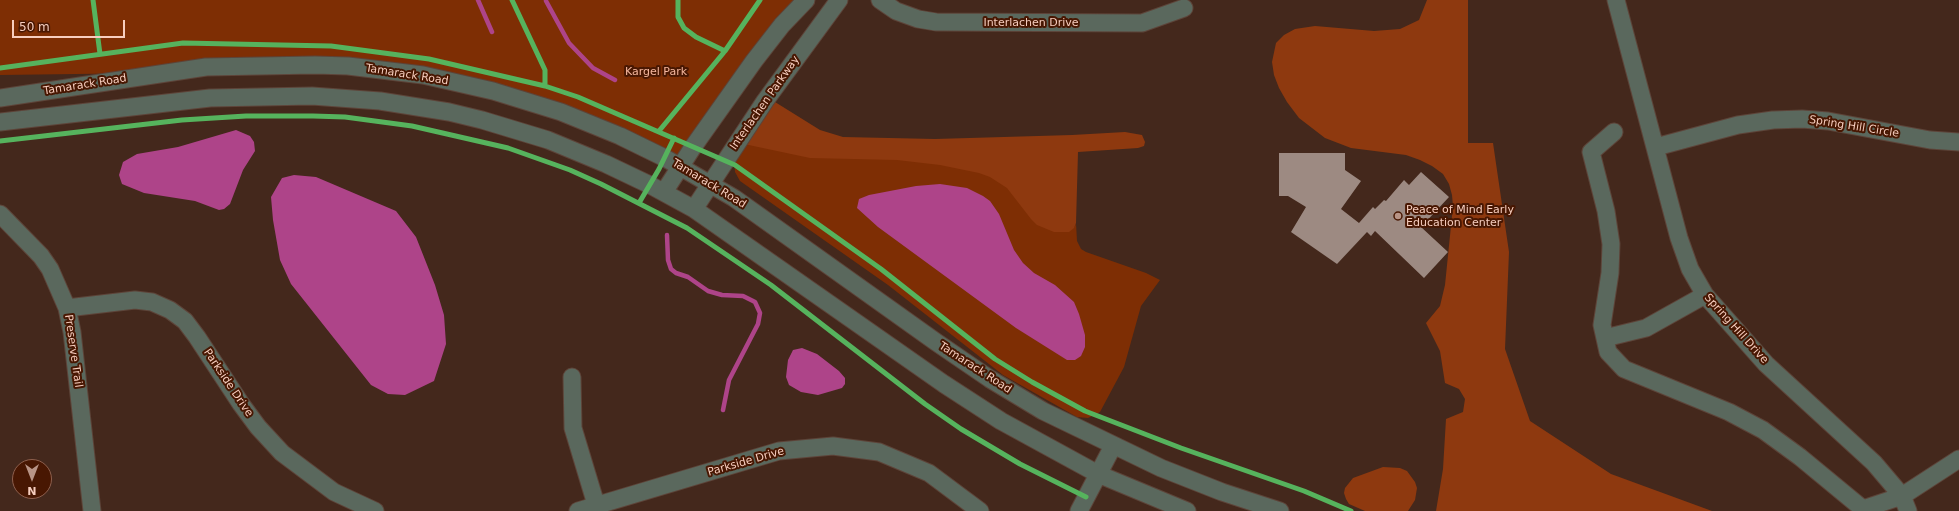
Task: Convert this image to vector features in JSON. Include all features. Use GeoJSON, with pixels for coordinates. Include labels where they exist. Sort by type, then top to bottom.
{"type":"FeatureCollection","features":[{"type":"Feature","properties":{"kind":"street"},"geometry":{"type":"LineString","coordinates":[[664,192],[754,61],[782,25],[806,0]]}},
{"type":"Feature","properties":{"kind":"street","name":"Interlachen Parkway"},"geometry":{"type":"LineString","coordinates":[[694,209],[766,101],[839,0]]}},
{"type":"Feature","properties":{"kind":"street","name":"Interlachen Drive"},"geometry":{"type":"LineString","coordinates":[[880,0],[896,11],[918,19],[936,22],[1142,23],[1184,8]]}},
{"type":"Feature","properties":{"kind":"street","name":"Spring Hill Drive"},"geometry":{"type":"LineString","coordinates":[[1616,0],[1679,238],[1690,269],[1705,295],[1766,364],[1874,463],[1905,504]]}},
{"type":"Feature","properties":{"kind":"street","name":"Tamarack Road"},"geometry":{"type":"LineString","coordinates":[[0,98],[206,67],[315,65],[423,75],[493,92],[561,112],[620,136],[681,166],[760,216],[990,379],[1043,411],[1113,446],[1192,480],[1280,511]]}},
{"type":"Feature","properties":{"kind":"street"},"geometry":{"type":"LineString","coordinates":[[0,122],[210,98],[280,96],[346,97],[380,100],[449,112],[482,120],[548,140],[606,164],[664,192],[694,209],[973,404],[1098,474],[1186,511]]}},
{"type":"Feature","properties":{"kind":"street","name":"Spring Hill Circle"},"geometry":{"type":"LineString","coordinates":[[1656,147],[1738,125],[1788,119],[1828,121],[1930,140],[1959,142]]}},
{"type":"Feature","properties":{"kind":"street"},"geometry":{"type":"LineString","coordinates":[[1614,132],[1591,152],[1606,212],[1611,244],[1610,273],[1602,325],[1608,352],[1624,369],[1730,412],[1763,430],[1800,457],[1863,510],[1905,504],[1959,459]]}},
{"type":"Feature","properties":{"kind":"street","name":"Preserve Trail"},"geometry":{"type":"LineString","coordinates":[[0,214],[41,256],[50,269],[68,308],[92,511]]}},
{"type":"Feature","properties":{"kind":"street"},"geometry":{"type":"LineString","coordinates":[[1604,338],[1646,328],[1705,295]]}},
{"type":"Feature","properties":{"kind":"street","name":"Parkside Drive"},"geometry":{"type":"LineString","coordinates":[[68,308],[135,300],[152,302],[170,310],[185,321],[253,421],[282,453],[334,492],[375,511]]}},
{"type":"Feature","properties":{"kind":"street"},"geometry":{"type":"LineString","coordinates":[[572,377],[573,428],[597,508]]}},
{"type":"Feature","properties":{"kind":"street","name":"Parkside Drive"},"geometry":{"type":"LineString","coordinates":[[578,511],[597,508],[779,451],[833,446],[878,452],[922,470],[945,484],[980,511]]}},
{"type":"Feature","properties":{"kind":"street"},"geometry":{"type":"LineString","coordinates":[[1079,511],[1113,446]]}},
{"type":"Feature","properties":{"kind":"green space","name":"Kargel Park"},"geometry":{"type":"Polygon","coordinates":[[[0,0],[806,0],[681,166],[586,122],[382,70],[0,75],[0,0]]]}},
{"type":"Feature","properties":{"kind":"green space"},"geometry":{"type":"Polygon","coordinates":[[[746,142],[1060,143],[1060,232],[1066,232],[1075,226],[1076,223],[1077,241],[1081,249],[1146,273],[1160,280],[1141,306],[1124,367],[1100,412],[1088,418],[1077,417],[1003,375],[888,285],[740,181],[735,172],[734,161],[746,142]]]}},
{"type":"Feature","properties":{"kind":"shaded area"},"geometry":{"type":"Polygon","coordinates":[[[1427,0],[1468,0],[1468,143],[1493,143],[1509,252],[1505,349],[1530,421],[1611,474],[1712,511],[1436,511],[1443,469],[1446,419],[1463,412],[1465,399],[1459,389],[1445,383],[1440,351],[1426,323],[1440,306],[1445,285],[1453,206],[1449,184],[1443,174],[1420,160],[1406,155],[1351,148],[1325,138],[1299,118],[1287,102],[1274,75],[1272,62],[1276,43],[1284,35],[1295,29],[1315,26],[1374,31],[1400,29],[1419,20],[1427,0]]]}},
{"type":"Feature","properties":{"kind":"shaded area"},"geometry":{"type":"Polygon","coordinates":[[[775,102],[820,130],[843,137],[935,139],[1125,132],[1142,135],[1145,142],[1144,146],[1138,148],[1078,152],[1076,223],[1074,228],[1069,232],[1054,232],[1037,225],[1007,188],[990,177],[979,173],[940,165],[897,160],[810,158],[744,144],[775,102]]]}},
{"type":"Feature","properties":{"kind":"shaded area"},"geometry":{"type":"Polygon","coordinates":[[[236,130],[250,136],[254,142],[255,151],[243,170],[230,204],[224,209],[219,210],[195,201],[144,193],[122,184],[119,175],[123,162],[137,154],[178,147],[236,130]]]}},
{"type":"Feature","properties":{"kind":"shaded area"},"geometry":{"type":"Polygon","coordinates":[[[294,175],[316,177],[396,211],[416,237],[435,285],[444,315],[446,344],[434,381],[405,395],[388,394],[371,385],[291,284],[280,260],[273,220],[271,197],[282,178],[294,175]]]}},
{"type":"Feature","properties":{"kind":"shaded area"},"geometry":{"type":"Polygon","coordinates":[[[940,184],[967,188],[990,201],[999,214],[1014,250],[1023,263],[1034,273],[1055,285],[1074,302],[1085,335],[1085,347],[1081,356],[1075,360],[1067,360],[1016,328],[878,227],[857,208],[859,199],[869,195],[916,186],[940,184]]]}},
{"type":"Feature","properties":{"kind":"shaded area"},"geometry":{"type":"Polygon","coordinates":[[[802,348],[817,354],[839,371],[845,378],[845,384],[842,388],[818,395],[801,392],[789,385],[786,377],[788,360],[793,350],[802,348]]]}},
{"type":"Feature","properties":{"kind":"shaded area"},"geometry":{"type":"Polygon","coordinates":[[[1383,467],[1400,468],[1407,471],[1415,482],[1417,488],[1415,500],[1408,511],[1365,511],[1349,504],[1346,499],[1344,493],[1345,488],[1353,478],[1383,467]]]}},
{"type":"Feature","properties":{"kind":"building","name":"Peace of Mind Early Education Center"},"geometry":{"type":"Polygon","coordinates":[[[1279,153],[1345,153],[1345,170],[1361,181],[1341,209],[1359,223],[1373,207],[1375,209],[1384,200],[1386,201],[1404,180],[1409,185],[1421,172],[1449,197],[1421,227],[1448,252],[1424,278],[1375,231],[1371,236],[1367,232],[1337,264],[1291,232],[1306,207],[1288,196],[1279,196],[1279,153]]]}},
{"type":"Feature","properties":{"kind":"waterway"},"geometry":{"type":"LineString","coordinates":[[478,0],[492,32]]}},
{"type":"Feature","properties":{"kind":"waterway"},"geometry":{"type":"LineString","coordinates":[[546,1],[569,43],[593,68],[615,80]]}},
{"type":"Feature","properties":{"kind":"waterway"},"geometry":{"type":"LineString","coordinates":[[667,235],[668,260],[671,269],[676,273],[688,277],[708,291],[722,295],[743,296],[755,302],[760,313],[758,324],[729,380],[723,410]]}},
{"type":"Feature","properties":{"kind":"cycle path"},"geometry":{"type":"LineString","coordinates":[[93,0],[100,54]]}},
{"type":"Feature","properties":{"kind":"cycle path"},"geometry":{"type":"LineString","coordinates":[[512,0],[545,70],[545,86]]}},
{"type":"Feature","properties":{"kind":"cycle path"},"geometry":{"type":"LineString","coordinates":[[678,0],[678,17],[684,28],[696,37],[725,51]]}},
{"type":"Feature","properties":{"kind":"cycle path"},"geometry":{"type":"LineString","coordinates":[[659,131],[725,51],[760,0]]}},
{"type":"Feature","properties":{"kind":"cycle path"},"geometry":{"type":"LineString","coordinates":[[0,68],[183,43],[331,46],[429,59],[545,86],[578,97],[735,165],[881,269],[995,359],[1032,382],[1085,411],[1181,448],[1304,491],[1351,511]]}},
{"type":"Feature","properties":{"kind":"cycle path"},"geometry":{"type":"LineString","coordinates":[[0,141],[182,120],[246,116],[313,116],[345,117],[412,126],[508,148],[570,170],[601,184],[687,228],[771,285],[925,404],[961,429],[1020,464],[1086,497]]}},
{"type":"Feature","properties":{"kind":"cycle path"},"geometry":{"type":"LineString","coordinates":[[639,203],[659,169],[674,138]]}},
{"type":"Feature","properties":{"kind":"place","name":"Peace of Mind Early Education Center"},"geometry":{"type":"Point","coordinates":[1398,216]}}]}
